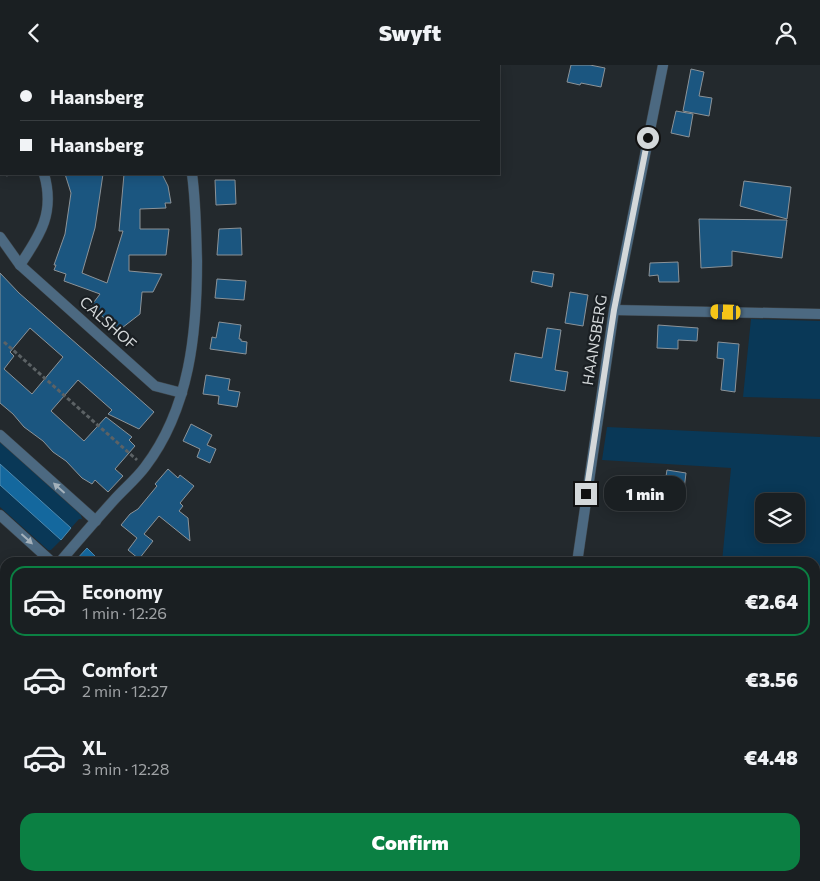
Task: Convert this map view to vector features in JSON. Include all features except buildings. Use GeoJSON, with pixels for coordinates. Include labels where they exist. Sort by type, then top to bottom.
{"type":"FeatureCollection","features":[{"type":"Feature","properties":{"kind":"street","name":"HAANSBERG"},"geometry":{"type":"LineString","coordinates":[[578,557],[614,310],[663,65]]}},
{"type":"Feature","properties":{"kind":"street"},"geometry":{"type":"LineString","coordinates":[[20,265],[39,236],[45,221],[49,197],[44,175]]}},
{"type":"Feature","properties":{"kind":"street"},"geometry":{"type":"LineString","coordinates":[[63,557],[145,467],[166,434],[182,393],[191,355],[197,296],[196,213],[192,175]]}},
{"type":"Feature","properties":{"kind":"street","name":"CALSHOF"},"geometry":{"type":"LineString","coordinates":[[0,237],[20,265],[156,385],[182,393]]}},
{"type":"Feature","properties":{"kind":"street"},"geometry":{"type":"LineString","coordinates":[[614,310],[820,315]]}},
{"type":"Feature","properties":{"kind":"street"},"geometry":{"type":"LineString","coordinates":[[0,435],[96,521]]}},
{"type":"Feature","properties":{"kind":"street"},"geometry":{"type":"LineString","coordinates":[[0,515],[47,557]]}},
{"type":"Feature","properties":{"kind":"path"},"geometry":{"type":"LineString","coordinates":[[4,342],[145,467]]}},
{"type":"Feature","properties":{"kind":"shaded area"},"geometry":{"type":"Polygon","coordinates":[[[751,319],[820,321],[820,399],[743,397],[751,319]]]}},
{"type":"Feature","properties":{"kind":"shaded area"},"geometry":{"type":"Polygon","coordinates":[[[607,427],[820,437],[820,557],[722,557],[731,468],[602,460],[607,427]]]}},
{"type":"Feature","properties":{"kind":"shaded area"},"geometry":{"type":"Polygon","coordinates":[[[0,442],[81,515],[82,519],[79,519],[71,528],[0,464],[0,442]]]}},
{"type":"Feature","properties":{"kind":"shaded area"},"geometry":{"type":"Polygon","coordinates":[[[0,464],[71,528],[61,540],[0,485],[0,464]]]}},
{"type":"Feature","properties":{"kind":"shaded area"},"geometry":{"type":"Polygon","coordinates":[[[0,485],[61,540],[51,550],[48,550],[0,507],[0,485]]]}},
{"type":"Feature","properties":{"kind":"shaded area"},"geometry":{"type":"Polygon","coordinates":[[[87,548],[96,557],[79,557],[87,548]]]}},
{"type":"Feature","properties":{"kind":"route"},"geometry":{"type":"LineString","coordinates":[[586,494],[614,310],[648,138]]}}]}
